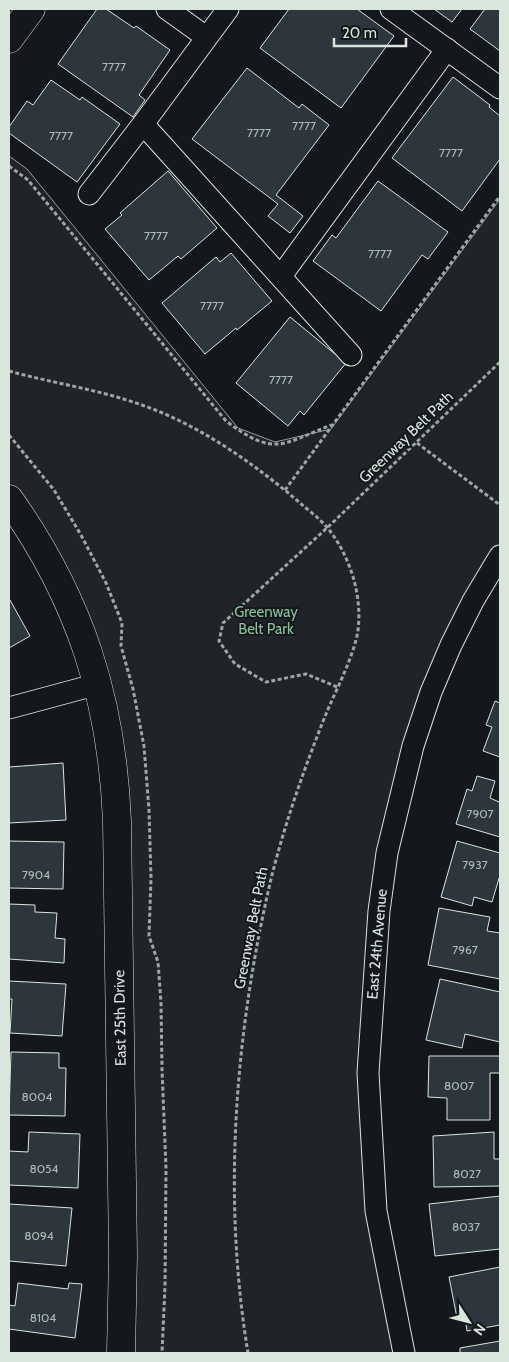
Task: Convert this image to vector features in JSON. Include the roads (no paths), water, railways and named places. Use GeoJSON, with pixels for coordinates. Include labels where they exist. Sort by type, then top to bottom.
{"type":"FeatureCollection","features":[{"type":"Feature","properties":{"kind":"street"},"geometry":{"type":"LineString","coordinates":[[9,39],[31,9]]}},
{"type":"Feature","properties":{"kind":"street"},"geometry":{"type":"LineString","coordinates":[[167,9],[206,37]]}},
{"type":"Feature","properties":{"kind":"street"},"geometry":{"type":"LineString","coordinates":[[89,194],[228,9]]}},
{"type":"Feature","properties":{"kind":"street"},"geometry":{"type":"LineString","coordinates":[[391,9],[500,88]]}},
{"type":"Feature","properties":{"kind":"street"},"geometry":{"type":"LineString","coordinates":[[281,276],[447,49]]}},
{"type":"Feature","properties":{"kind":"street"},"geometry":{"type":"LineString","coordinates":[[143,124],[351,355]]}},
{"type":"Feature","properties":{"kind":"street","name":"East 25th Drive"},"geometry":{"type":"LineString","coordinates":[[9,499],[28,526],[57,576],[78,623],[105,711],[114,765],[118,821],[123,1255],[121,1353]]}},
{"type":"Feature","properties":{"kind":"street","name":"East 24th Avenue"},"geometry":{"type":"LineString","coordinates":[[404,1353],[376,1211],[368,1072],[379,911],[387,852],[413,746],[431,692],[451,645],[473,601],[500,556]]}},
{"type":"Feature","properties":{"kind":"street"},"geometry":{"type":"LineString","coordinates":[[9,708],[98,684]]}},
{"type":"Feature","properties":{"kind":"park label","name":"Greenway Belt Park"},"geometry":{"type":"Point","coordinates":[266,620]}}]}
